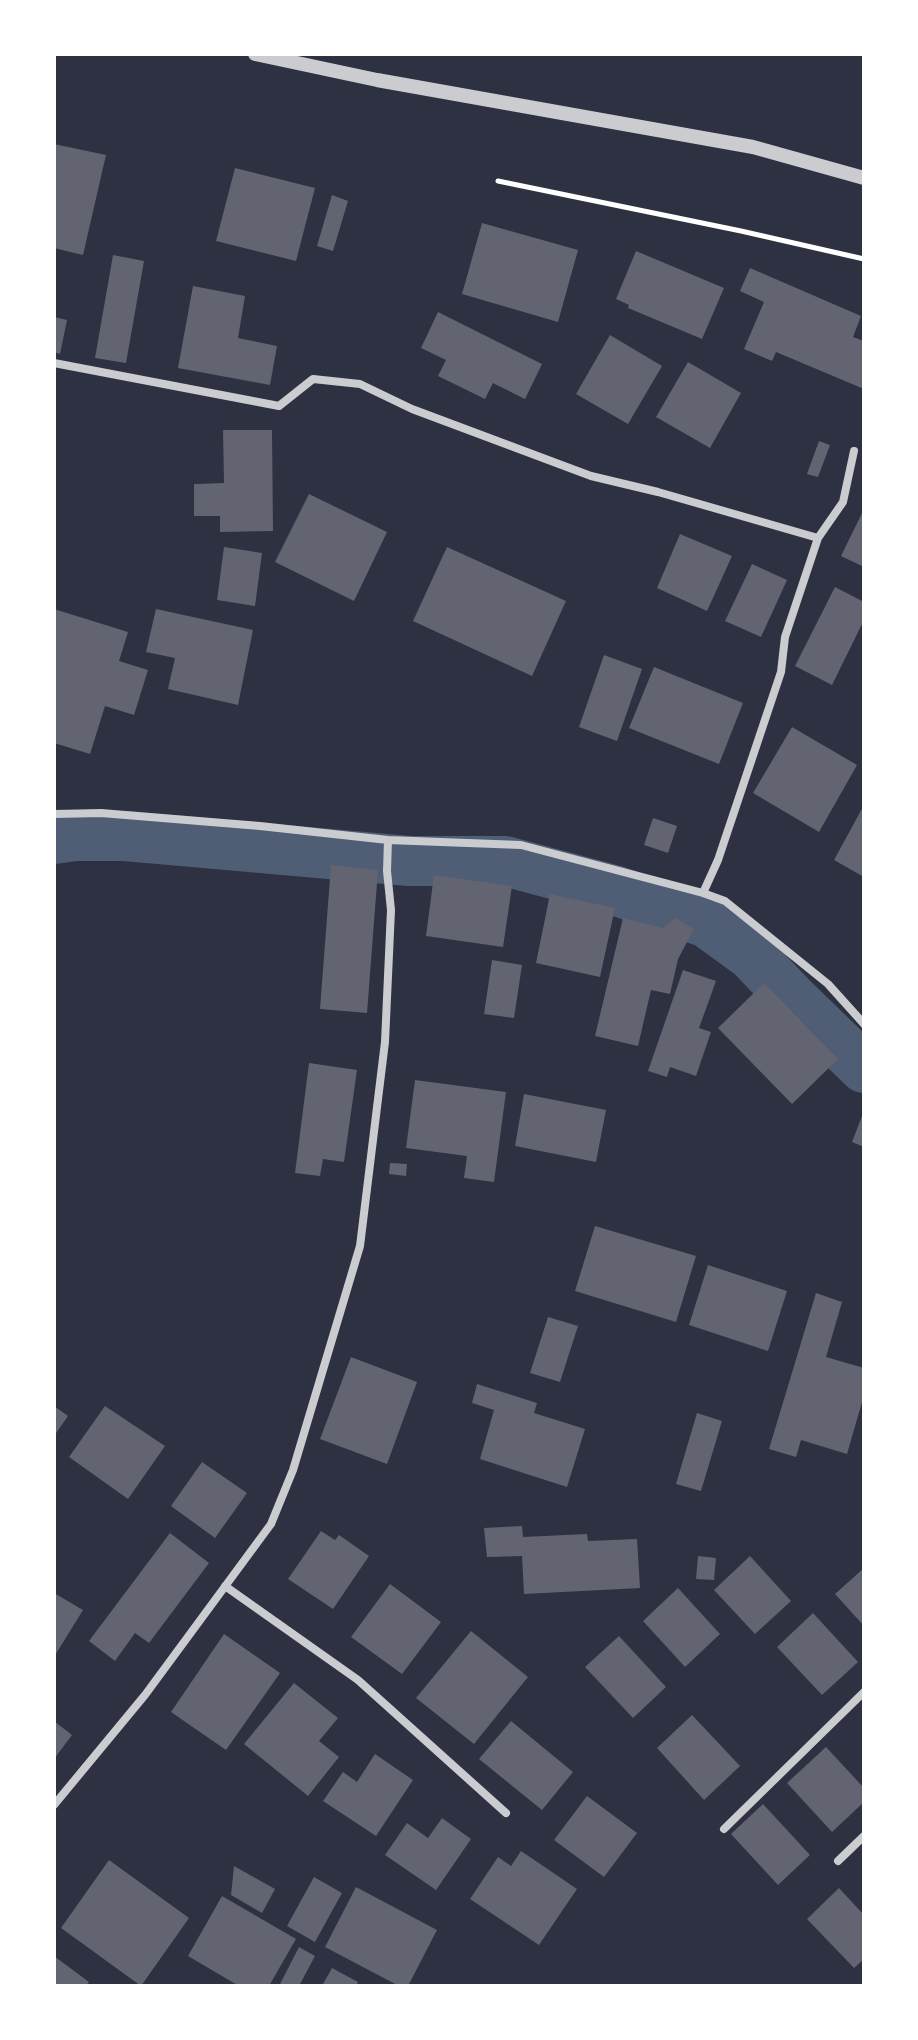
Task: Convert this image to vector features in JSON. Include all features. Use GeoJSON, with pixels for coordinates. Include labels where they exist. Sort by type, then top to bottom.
{"type":"FeatureCollection","features":[{"type":"Feature","properties":{"kind":"street"},"geometry":{"type":"LineString","coordinates":[[255,54],[377,80],[753,147],[864,178]]}},
{"type":"Feature","properties":{"kind":"street"},"geometry":{"type":"LineString","coordinates":[[54,363],[279,406],[313,379],[360,384],[412,409],[591,476],[818,538]]}},
{"type":"Feature","properties":{"kind":"street"},"geometry":{"type":"LineString","coordinates":[[703,893],[718,860],[781,672],[785,637],[818,538],[843,502],[854,451]]}},
{"type":"Feature","properties":{"kind":"street"},"geometry":{"type":"LineString","coordinates":[[54,814],[117,814],[388,840],[521,845],[725,901],[828,984],[864,1024]]}},
{"type":"Feature","properties":{"kind":"street"},"geometry":{"type":"LineString","coordinates":[[54,1805],[145,1695],[271,1524],[293,1470],[360,1246],[385,1042],[391,910],[388,840]]}},
{"type":"Feature","properties":{"kind":"street"},"geometry":{"type":"LineString","coordinates":[[225,1586],[358,1680],[506,1813]]}},
{"type":"Feature","properties":{"kind":"street"},"geometry":{"type":"LineString","coordinates":[[724,1829],[864,1692]]}},
{"type":"Feature","properties":{"kind":"street"},"geometry":{"type":"LineString","coordinates":[[838,1861],[864,1836]]}},
{"type":"Feature","properties":{"kind":"path"},"geometry":{"type":"LineString","coordinates":[[498,181],[864,259]]}},
{"type":"Feature","properties":{"kind":"building"},"geometry":{"type":"Polygon","coordinates":[[[54,144],[106,155],[83,255],[54,248],[54,144]]]}},
{"type":"Feature","properties":{"kind":"building"},"geometry":{"type":"Polygon","coordinates":[[[235,168],[315,188],[296,261],[216,241],[235,168]]]}},
{"type":"Feature","properties":{"kind":"building"},"geometry":{"type":"Polygon","coordinates":[[[332,195],[348,201],[333,251],[317,246],[332,195]]]}},
{"type":"Feature","properties":{"kind":"building"},"geometry":{"type":"Polygon","coordinates":[[[482,223],[578,250],[558,322],[462,294],[482,223]]]}},
{"type":"Feature","properties":{"kind":"building"},"geometry":{"type":"Polygon","coordinates":[[[636,251],[724,288],[702,339],[628,308],[629,305],[616,299],[636,251]]]}},
{"type":"Feature","properties":{"kind":"building"},"geometry":{"type":"Polygon","coordinates":[[[113,255],[144,261],[126,363],[95,358],[113,255]]]}},
{"type":"Feature","properties":{"kind":"building"},"geometry":{"type":"Polygon","coordinates":[[[750,268],[861,316],[853,337],[864,341],[864,389],[776,352],[772,361],[744,349],[764,302],[740,291],[750,268]]]}},
{"type":"Feature","properties":{"kind":"building"},"geometry":{"type":"Polygon","coordinates":[[[193,286],[245,296],[238,338],[277,346],[270,385],[178,368],[193,286]]]}},
{"type":"Feature","properties":{"kind":"building"},"geometry":{"type":"Polygon","coordinates":[[[438,312],[542,364],[525,399],[493,383],[485,399],[438,376],[446,360],[421,348],[438,312]]]}},
{"type":"Feature","properties":{"kind":"building"},"geometry":{"type":"Polygon","coordinates":[[[54,317],[67,320],[60,354],[54,352],[54,317]]]}},
{"type":"Feature","properties":{"kind":"building"},"geometry":{"type":"Polygon","coordinates":[[[610,335],[662,366],[628,424],[576,394],[610,335]]]}},
{"type":"Feature","properties":{"kind":"building"},"geometry":{"type":"Polygon","coordinates":[[[688,362],[741,393],[710,448],[656,417],[688,362]]]}},
{"type":"Feature","properties":{"kind":"building"},"geometry":{"type":"Polygon","coordinates":[[[223,430],[272,430],[273,531],[220,532],[220,516],[194,516],[194,484],[224,483],[223,430]]]}},
{"type":"Feature","properties":{"kind":"building"},"geometry":{"type":"Polygon","coordinates":[[[819,441],[830,445],[818,477],[807,474],[819,441]]]}},
{"type":"Feature","properties":{"kind":"building"},"geometry":{"type":"Polygon","coordinates":[[[309,494],[387,532],[354,601],[275,562],[309,494]]]}},
{"type":"Feature","properties":{"kind":"building"},"geometry":{"type":"Polygon","coordinates":[[[864,509],[864,567],[841,556],[864,509]]]}},
{"type":"Feature","properties":{"kind":"building"},"geometry":{"type":"Polygon","coordinates":[[[680,534],[732,556],[707,611],[657,588],[680,534]]]}},
{"type":"Feature","properties":{"kind":"building"},"geometry":{"type":"Polygon","coordinates":[[[224,547],[262,553],[255,606],[217,600],[224,547]]]}},
{"type":"Feature","properties":{"kind":"building"},"geometry":{"type":"Polygon","coordinates":[[[447,547],[566,601],[532,676],[413,621],[447,547]]]}},
{"type":"Feature","properties":{"kind":"building"},"geometry":{"type":"Polygon","coordinates":[[[752,564],[787,580],[761,637],[725,621],[752,564]]]}},
{"type":"Feature","properties":{"kind":"building"},"geometry":{"type":"Polygon","coordinates":[[[835,587],[864,602],[864,620],[832,685],[795,666],[835,587]]]}},
{"type":"Feature","properties":{"kind":"building"},"geometry":{"type":"Polygon","coordinates":[[[54,609],[128,632],[119,661],[148,670],[134,715],[105,706],[90,754],[54,743],[54,609]]]}},
{"type":"Feature","properties":{"kind":"building"},"geometry":{"type":"Polygon","coordinates":[[[156,609],[253,630],[238,705],[168,689],[175,658],[146,652],[156,609]]]}},
{"type":"Feature","properties":{"kind":"building"},"geometry":{"type":"Polygon","coordinates":[[[604,655],[642,669],[617,741],[579,727],[604,655]]]}},
{"type":"Feature","properties":{"kind":"building"},"geometry":{"type":"Polygon","coordinates":[[[654,667],[743,703],[719,764],[629,728],[654,667]]]}},
{"type":"Feature","properties":{"kind":"building"},"geometry":{"type":"Polygon","coordinates":[[[792,727],[857,765],[819,832],[753,793],[792,727]]]}},
{"type":"Feature","properties":{"kind":"building"},"geometry":{"type":"Polygon","coordinates":[[[864,805],[864,877],[834,860],[864,805]]]}},
{"type":"Feature","properties":{"kind":"building"},"geometry":{"type":"Polygon","coordinates":[[[653,818],[677,826],[668,853],[644,845],[653,818]]]}},
{"type":"Feature","properties":{"kind":"building"},"geometry":{"type":"Polygon","coordinates":[[[331,865],[378,870],[367,1013],[320,1009],[331,865]]]}},
{"type":"Feature","properties":{"kind":"building"},"geometry":{"type":"Polygon","coordinates":[[[434,875],[512,886],[503,947],[426,936],[434,875]]]}},
{"type":"Feature","properties":{"kind":"building"},"geometry":{"type":"Polygon","coordinates":[[[550,894],[615,908],[600,977],[536,963],[550,894]]]}},
{"type":"Feature","properties":{"kind":"building"},"geometry":{"type":"Polygon","coordinates":[[[623,918],[663,928],[675,918],[694,929],[678,959],[670,994],[651,990],[638,1046],[595,1036],[623,918]]]}},
{"type":"Feature","properties":{"kind":"building"},"geometry":{"type":"Polygon","coordinates":[[[492,960],[522,965],[514,1018],[484,1014],[492,960]]]}},
{"type":"Feature","properties":{"kind":"building"},"geometry":{"type":"Polygon","coordinates":[[[683,970],[716,981],[699,1028],[711,1032],[696,1076],[670,1067],[667,1077],[648,1071],[683,970]]]}},
{"type":"Feature","properties":{"kind":"building"},"geometry":{"type":"Polygon","coordinates":[[[764,983],[838,1059],[792,1104],[718,1028],[764,983]]]}},
{"type":"Feature","properties":{"kind":"building"},"geometry":{"type":"Polygon","coordinates":[[[309,1063],[357,1070],[344,1162],[323,1159],[320,1176],[295,1173],[309,1063]]]}},
{"type":"Feature","properties":{"kind":"building"},"geometry":{"type":"Polygon","coordinates":[[[415,1080],[506,1092],[494,1182],[464,1178],[467,1156],[406,1148],[415,1080]]]}},
{"type":"Feature","properties":{"kind":"building"},"geometry":{"type":"Polygon","coordinates":[[[524,1094],[606,1110],[596,1162],[515,1146],[524,1094]]]}},
{"type":"Feature","properties":{"kind":"building"},"geometry":{"type":"Polygon","coordinates":[[[864,1111],[864,1147],[852,1142],[864,1111]]]}},
{"type":"Feature","properties":{"kind":"building"},"geometry":{"type":"Polygon","coordinates":[[[390,1163],[407,1164],[406,1176],[389,1174],[390,1163]]]}},
{"type":"Feature","properties":{"kind":"building"},"geometry":{"type":"Polygon","coordinates":[[[595,1226],[696,1256],[676,1322],[575,1291],[595,1226]]]}},
{"type":"Feature","properties":{"kind":"building"},"geometry":{"type":"Polygon","coordinates":[[[708,1265],[787,1291],[768,1351],[689,1325],[708,1265]]]}},
{"type":"Feature","properties":{"kind":"building"},"geometry":{"type":"Polygon","coordinates":[[[816,1293],[842,1302],[826,1357],[864,1368],[864,1395],[847,1454],[801,1440],[796,1457],[769,1449],[816,1293]]]}},
{"type":"Feature","properties":{"kind":"building"},"geometry":{"type":"Polygon","coordinates":[[[548,1317],[578,1326],[560,1382],[530,1373],[548,1317]]]}},
{"type":"Feature","properties":{"kind":"building"},"geometry":{"type":"Polygon","coordinates":[[[351,1357],[417,1382],[387,1464],[320,1439],[351,1357]]]}},
{"type":"Feature","properties":{"kind":"building"},"geometry":{"type":"Polygon","coordinates":[[[477,1384],[537,1403],[534,1413],[585,1429],[567,1487],[480,1459],[494,1410],[472,1403],[477,1384]]]}},
{"type":"Feature","properties":{"kind":"building"},"geometry":{"type":"Polygon","coordinates":[[[54,1406],[68,1416],[54,1436],[54,1406]]]}},
{"type":"Feature","properties":{"kind":"building"},"geometry":{"type":"Polygon","coordinates":[[[105,1406],[165,1446],[128,1499],[69,1457],[105,1406]]]}},
{"type":"Feature","properties":{"kind":"building"},"geometry":{"type":"Polygon","coordinates":[[[697,1413],[722,1421],[701,1491],[676,1484],[697,1413]]]}},
{"type":"Feature","properties":{"kind":"building"},"geometry":{"type":"Polygon","coordinates":[[[202,1462],[247,1493],[215,1538],[171,1506],[202,1462]]]}},
{"type":"Feature","properties":{"kind":"building"},"geometry":{"type":"Polygon","coordinates":[[[522,1526],[523,1537],[587,1534],[588,1541],[637,1539],[640,1588],[524,1594],[522,1556],[487,1557],[484,1528],[522,1526]]]}},
{"type":"Feature","properties":{"kind":"building"},"geometry":{"type":"Polygon","coordinates":[[[321,1531],[335,1540],[339,1535],[369,1556],[333,1609],[288,1579],[321,1531]]]}},
{"type":"Feature","properties":{"kind":"building"},"geometry":{"type":"Polygon","coordinates":[[[170,1533],[209,1563],[149,1643],[135,1633],[115,1661],[89,1641],[170,1533]]]}},
{"type":"Feature","properties":{"kind":"building"},"geometry":{"type":"Polygon","coordinates":[[[698,1556],[716,1558],[714,1580],[696,1579],[698,1556]]]}},
{"type":"Feature","properties":{"kind":"building"},"geometry":{"type":"Polygon","coordinates":[[[750,1556],[791,1601],[755,1634],[714,1590],[750,1556]]]}},
{"type":"Feature","properties":{"kind":"building"},"geometry":{"type":"Polygon","coordinates":[[[864,1568],[864,1626],[835,1594],[864,1568]]]}},
{"type":"Feature","properties":{"kind":"building"},"geometry":{"type":"Polygon","coordinates":[[[390,1584],[441,1622],[402,1674],[351,1637],[390,1584]]]}},
{"type":"Feature","properties":{"kind":"building"},"geometry":{"type":"Polygon","coordinates":[[[678,1588],[720,1634],[685,1667],[643,1621],[678,1588]]]}},
{"type":"Feature","properties":{"kind":"building"},"geometry":{"type":"Polygon","coordinates":[[[54,1593],[83,1610],[54,1657],[54,1593]]]}},
{"type":"Feature","properties":{"kind":"building"},"geometry":{"type":"Polygon","coordinates":[[[813,1613],[858,1662],[822,1695],[777,1647],[813,1613]]]}},
{"type":"Feature","properties":{"kind":"building"},"geometry":{"type":"Polygon","coordinates":[[[471,1631],[528,1677],[474,1744],[416,1698],[471,1631]]]}},
{"type":"Feature","properties":{"kind":"building"},"geometry":{"type":"Polygon","coordinates":[[[224,1634],[280,1673],[226,1750],[171,1712],[224,1634]]]}},
{"type":"Feature","properties":{"kind":"building"},"geometry":{"type":"Polygon","coordinates":[[[619,1636],[666,1687],[633,1718],[585,1667],[619,1636]]]}},
{"type":"Feature","properties":{"kind":"building"},"geometry":{"type":"Polygon","coordinates":[[[294,1683],[338,1718],[319,1741],[339,1757],[308,1796],[244,1744],[294,1683]]]}},
{"type":"Feature","properties":{"kind":"building"},"geometry":{"type":"Polygon","coordinates":[[[692,1715],[740,1766],[704,1800],[657,1748],[692,1715]]]}},
{"type":"Feature","properties":{"kind":"building"},"geometry":{"type":"Polygon","coordinates":[[[54,1721],[72,1735],[54,1759],[54,1721]]]}},
{"type":"Feature","properties":{"kind":"building"},"geometry":{"type":"Polygon","coordinates":[[[511,1721],[573,1772],[542,1810],[479,1759],[511,1721]]]}},
{"type":"Feature","properties":{"kind":"building"},"geometry":{"type":"Polygon","coordinates":[[[826,1747],[864,1788],[864,1802],[832,1832],[787,1783],[826,1747]]]}},
{"type":"Feature","properties":{"kind":"building"},"geometry":{"type":"Polygon","coordinates":[[[375,1754],[413,1780],[376,1836],[323,1801],[343,1772],[357,1782],[375,1754]]]}},
{"type":"Feature","properties":{"kind":"building"},"geometry":{"type":"Polygon","coordinates":[[[587,1796],[637,1833],[604,1877],[554,1840],[587,1796]]]}},
{"type":"Feature","properties":{"kind":"building"},"geometry":{"type":"Polygon","coordinates":[[[763,1804],[810,1855],[778,1885],[731,1834],[763,1804]]]}},
{"type":"Feature","properties":{"kind":"building"},"geometry":{"type":"Polygon","coordinates":[[[442,1818],[471,1839],[436,1890],[385,1855],[407,1823],[428,1838],[442,1818]]]}},
{"type":"Feature","properties":{"kind":"building"},"geometry":{"type":"Polygon","coordinates":[[[521,1851],[577,1889],[539,1945],[470,1899],[498,1857],[511,1866],[521,1851]]]}},
{"type":"Feature","properties":{"kind":"building"},"geometry":{"type":"Polygon","coordinates":[[[109,1860],[189,1918],[141,1986],[61,1928],[109,1860]]]}},
{"type":"Feature","properties":{"kind":"building"},"geometry":{"type":"Polygon","coordinates":[[[234,1866],[275,1889],[262,1913],[231,1895],[234,1866]]]}},
{"type":"Feature","properties":{"kind":"building"},"geometry":{"type":"Polygon","coordinates":[[[314,1877],[342,1893],[315,1942],[287,1926],[314,1877]]]}},
{"type":"Feature","properties":{"kind":"building"},"geometry":{"type":"Polygon","coordinates":[[[356,1887],[437,1930],[408,1986],[399,1986],[325,1947],[356,1887]]]}},
{"type":"Feature","properties":{"kind":"building"},"geometry":{"type":"Polygon","coordinates":[[[839,1888],[864,1915],[864,1959],[854,1968],[807,1919],[839,1888]]]}},
{"type":"Feature","properties":{"kind":"building"},"geometry":{"type":"Polygon","coordinates":[[[222,1896],[296,1939],[269,1986],[239,1986],[188,1956],[222,1896]]]}},
{"type":"Feature","properties":{"kind":"building"},"geometry":{"type":"Polygon","coordinates":[[[299,1947],[315,1956],[299,1986],[279,1986],[299,1947]]]}},
{"type":"Feature","properties":{"kind":"building"},"geometry":{"type":"Polygon","coordinates":[[[54,1956],[89,1982],[86,1986],[54,1986],[54,1956]]]}},
{"type":"Feature","properties":{"kind":"building"},"geometry":{"type":"Polygon","coordinates":[[[332,1968],[358,1982],[356,1986],[322,1986],[332,1968]]]}},
{"type":"Feature","properties":{"kind":"waterway"},"geometry":{"type":"LineString","coordinates":[[54,839],[125,836],[409,861],[505,861],[617,891],[707,923],[751,955],[864,1068]]}}]}
